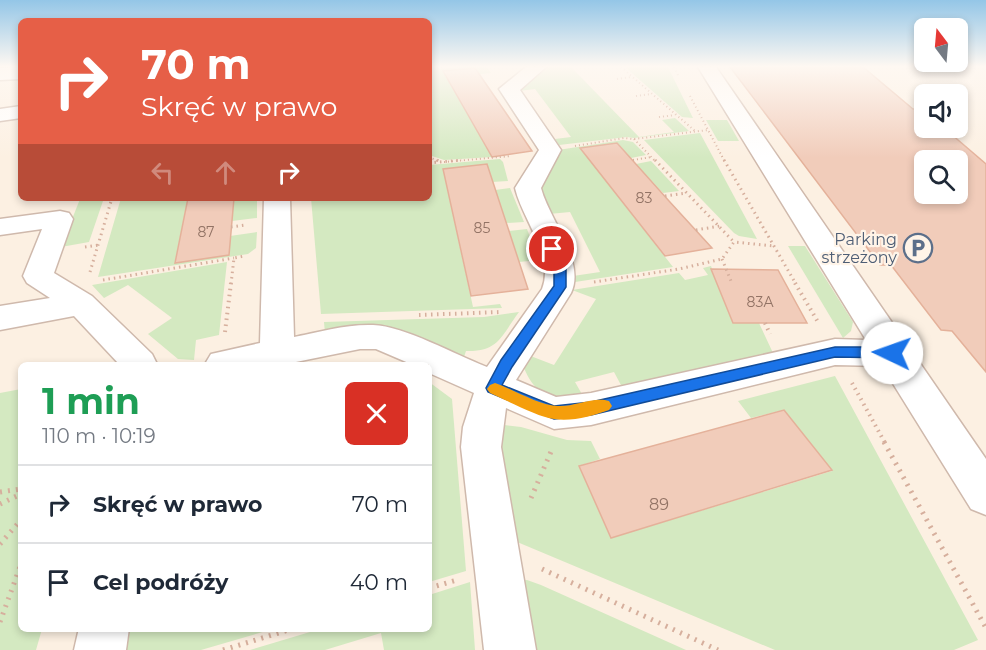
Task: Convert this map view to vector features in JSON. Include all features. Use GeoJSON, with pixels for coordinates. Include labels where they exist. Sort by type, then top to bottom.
{"type":"FeatureCollection","features":[{"type":"Feature","properties":{"kind":"street"},"geometry":{"type":"LineString","coordinates":[[510,650],[481,447],[481,425],[493,388],[506,364],[560,287],[560,267],[528,188],[550,150],[515,97]]}},
{"type":"Feature","properties":{"kind":"street"},"geometry":{"type":"LineString","coordinates":[[727,97],[986,495]]}},
{"type":"Feature","properties":{"kind":"street"},"geometry":{"type":"LineString","coordinates":[[0,115],[18,112]]}},
{"type":"Feature","properties":{"kind":"street"},"geometry":{"type":"LineString","coordinates":[[277,201],[277,341]]}},
{"type":"Feature","properties":{"kind":"street"},"geometry":{"type":"LineString","coordinates":[[0,227],[60,219],[38,276],[84,293],[138,362]]}},
{"type":"Feature","properties":{"kind":"street"},"geometry":{"type":"LineString","coordinates":[[0,318],[84,293]]}},
{"type":"Feature","properties":{"kind":"street"},"geometry":{"type":"LineString","coordinates":[[228,362],[277,341],[376,337],[408,348],[493,388],[554,413],[571,412],[835,352],[892,353]]}},
{"type":"Feature","properties":{"kind":"street"},"geometry":{"type":"LineString","coordinates":[[100,650],[103,632]]}},
{"type":"Feature","properties":{"kind":"path"},"geometry":{"type":"LineString","coordinates":[[656,97],[696,132]]}},
{"type":"Feature","properties":{"kind":"path"},"geometry":{"type":"LineString","coordinates":[[659,117],[676,115]]}},
{"type":"Feature","properties":{"kind":"path"},"geometry":{"type":"LineString","coordinates":[[634,140],[734,242]]}},
{"type":"Feature","properties":{"kind":"path"},"geometry":{"type":"LineString","coordinates":[[633,160],[652,157]]}},
{"type":"Feature","properties":{"kind":"path"},"geometry":{"type":"LineString","coordinates":[[432,158],[442,162]]}},
{"type":"Feature","properties":{"kind":"path"},"geometry":{"type":"LineString","coordinates":[[665,196],[687,192]]}},
{"type":"Feature","properties":{"kind":"path"},"geometry":{"type":"LineString","coordinates":[[111,201],[84,293],[251,255]]}},
{"type":"Feature","properties":{"kind":"path"},"geometry":{"type":"LineString","coordinates":[[696,230],[720,226]]}},
{"type":"Feature","properties":{"kind":"path"},"geometry":{"type":"LineString","coordinates":[[234,258],[224,338],[277,341]]}},
{"type":"Feature","properties":{"kind":"path"},"geometry":{"type":"LineString","coordinates":[[722,259],[731,281]]}},
{"type":"Feature","properties":{"kind":"path"},"geometry":{"type":"LineString","coordinates":[[414,315],[505,311]]}},
{"type":"Feature","properties":{"kind":"path"},"geometry":{"type":"LineString","coordinates":[[529,504],[554,442]]}},
{"type":"Feature","properties":{"kind":"path"},"geometry":{"type":"LineString","coordinates":[[0,492],[18,489]]}},
{"type":"Feature","properties":{"kind":"path"},"geometry":{"type":"LineString","coordinates":[[0,504],[18,495]]}},
{"type":"Feature","properties":{"kind":"path"},"geometry":{"type":"LineString","coordinates":[[0,544],[18,523]]}},
{"type":"Feature","properties":{"kind":"path"},"geometry":{"type":"LineString","coordinates":[[497,565],[519,558],[718,650]]}},
{"type":"Feature","properties":{"kind":"path"},"geometry":{"type":"LineString","coordinates":[[0,622],[18,572]]}},
{"type":"Feature","properties":{"kind":"path"},"geometry":{"type":"LineString","coordinates":[[223,650],[282,632]]}},
{"type":"Feature","properties":{"kind":"green space"},"geometry":{"type":"Polygon","coordinates":[[[432,97],[458,97],[492,157],[444,160],[432,156],[432,97]]]}},
{"type":"Feature","properties":{"kind":"green space"},"geometry":{"type":"Polygon","coordinates":[[[541,97],[600,97],[639,137],[674,132],[662,120],[675,118],[689,131],[634,138],[559,145],[555,139],[571,137],[541,97]]]}},
{"type":"Feature","properties":{"kind":"green space"},"geometry":{"type":"Polygon","coordinates":[[[660,97],[683,97],[693,118],[682,117],[660,97]]]}},
{"type":"Feature","properties":{"kind":"green space"},"geometry":{"type":"Polygon","coordinates":[[[706,120],[727,120],[739,141],[718,141],[706,120]]]}},
{"type":"Feature","properties":{"kind":"green space"},"geometry":{"type":"Polygon","coordinates":[[[700,133],[757,239],[734,233],[644,140],[700,133]]]}},
{"type":"Feature","properties":{"kind":"green space"},"geometry":{"type":"Polygon","coordinates":[[[623,140],[633,142],[646,155],[631,158],[617,143],[580,148],[673,267],[575,282],[573,276],[600,272],[570,212],[549,214],[540,191],[553,167],[558,150],[623,140]]]}},
{"type":"Feature","properties":{"kind":"green space"},"geometry":{"type":"Polygon","coordinates":[[[500,159],[503,162],[508,181],[492,182],[487,164],[443,169],[473,307],[500,304],[502,308],[321,314],[311,201],[432,201],[432,165],[500,159]]]}},
{"type":"Feature","properties":{"kind":"green space"},"geometry":{"type":"Polygon","coordinates":[[[651,161],[679,191],[663,193],[636,164],[651,161]]]}},
{"type":"Feature","properties":{"kind":"green space"},"geometry":{"type":"Polygon","coordinates":[[[510,188],[524,222],[506,223],[495,190],[510,188]]]}},
{"type":"Feature","properties":{"kind":"green space"},"geometry":{"type":"Polygon","coordinates":[[[79,201],[103,201],[89,242],[61,247],[79,201]]]}},
{"type":"Feature","properties":{"kind":"green space"},"geometry":{"type":"Polygon","coordinates":[[[120,201],[187,201],[175,262],[230,236],[257,232],[256,248],[248,254],[98,277],[120,201]]]}},
{"type":"Feature","properties":{"kind":"green space"},"geometry":{"type":"Polygon","coordinates":[[[234,201],[257,201],[257,218],[232,221],[234,201]]]}},
{"type":"Feature","properties":{"kind":"green space"},"geometry":{"type":"Polygon","coordinates":[[[527,229],[539,260],[519,262],[509,231],[527,229]]]}},
{"type":"Feature","properties":{"kind":"green space"},"geometry":{"type":"Polygon","coordinates":[[[788,246],[805,246],[853,322],[851,331],[843,338],[788,246]]]}},
{"type":"Feature","properties":{"kind":"green space"},"geometry":{"type":"Polygon","coordinates":[[[227,262],[219,335],[196,340],[194,360],[178,359],[148,334],[172,318],[128,285],[104,298],[92,285],[227,262]]]}},
{"type":"Feature","properties":{"kind":"green space"},"geometry":{"type":"Polygon","coordinates":[[[711,266],[733,323],[759,323],[773,353],[622,387],[614,372],[575,382],[583,396],[562,397],[546,394],[539,391],[528,377],[523,366],[528,355],[554,365],[596,299],[572,290],[679,273],[685,280],[708,275],[703,268],[711,266]]]}},
{"type":"Feature","properties":{"kind":"green space"},"geometry":{"type":"Polygon","coordinates":[[[519,312],[498,341],[486,349],[466,351],[464,357],[417,336],[382,328],[325,334],[324,322],[484,317],[519,312]]]}},
{"type":"Feature","properties":{"kind":"green space"},"geometry":{"type":"Polygon","coordinates":[[[835,376],[978,640],[954,650],[775,650],[510,539],[497,424],[521,427],[567,440],[591,441],[600,459],[579,466],[611,538],[832,471],[784,410],[751,418],[738,401],[835,376]]]}},
{"type":"Feature","properties":{"kind":"green space"},"geometry":{"type":"Polygon","coordinates":[[[432,384],[452,399],[466,571],[432,581],[432,384]]]}},
{"type":"Feature","properties":{"kind":"green space"},"geometry":{"type":"Polygon","coordinates":[[[18,390],[18,632],[41,632],[36,650],[0,650],[0,393],[18,390]]]}},
{"type":"Feature","properties":{"kind":"green space"},"geometry":{"type":"Polygon","coordinates":[[[527,580],[686,650],[529,650],[518,581],[527,580]]]}},
{"type":"Feature","properties":{"kind":"green space"},"geometry":{"type":"Polygon","coordinates":[[[470,582],[475,650],[384,650],[381,633],[325,650],[250,650],[310,632],[432,632],[432,594],[470,582]]]}},
{"type":"Feature","properties":{"kind":"green space"},"geometry":{"type":"Polygon","coordinates":[[[119,632],[263,632],[201,650],[116,650],[119,632]]]}},
{"type":"Feature","properties":{"kind":"building"},"geometry":{"type":"Polygon","coordinates":[[[458,97],[495,97],[532,151],[492,157],[458,97]]]}},
{"type":"Feature","properties":{"kind":"building","name":"Parking strzeżony"},"geometry":{"type":"Polygon","coordinates":[[[753,97],[899,97],[914,109],[914,138],[956,138],[986,164],[986,372],[952,331],[941,330],[891,265],[880,265],[753,97]]]}},
{"type":"Feature","properties":{"kind":"building"},"geometry":{"type":"Polygon","coordinates":[[[617,143],[712,248],[665,256],[580,148],[617,143]]]}},
{"type":"Feature","properties":{"kind":"building"},"geometry":{"type":"Polygon","coordinates":[[[487,164],[528,289],[471,296],[443,169],[487,164]]]}},
{"type":"Feature","properties":{"kind":"building"},"geometry":{"type":"Polygon","coordinates":[[[187,201],[234,201],[229,255],[175,263],[187,201]]]}},
{"type":"Feature","properties":{"kind":"building"},"geometry":{"type":"Polygon","coordinates":[[[711,269],[778,270],[807,323],[733,323],[711,269]]]}},
{"type":"Feature","properties":{"kind":"building"},"geometry":{"type":"Polygon","coordinates":[[[784,410],[832,470],[611,538],[579,466],[784,410]]]}},
{"type":"Feature","properties":{"kind":"slow traffic"},"geometry":{"type":"LineString","coordinates":[[495,389],[554,413],[604,406]]}},
{"type":"Feature","properties":{"kind":"place","name":"Parking strzeżony"},"geometry":{"type":"Point","coordinates":[918,248]}},
{"type":"Feature","properties":{"kind":"route"},"geometry":{"type":"LineString","coordinates":[[552,249],[560,267],[560,287],[506,364],[493,388],[554,413],[591,409],[835,352],[892,353]]}}]}
